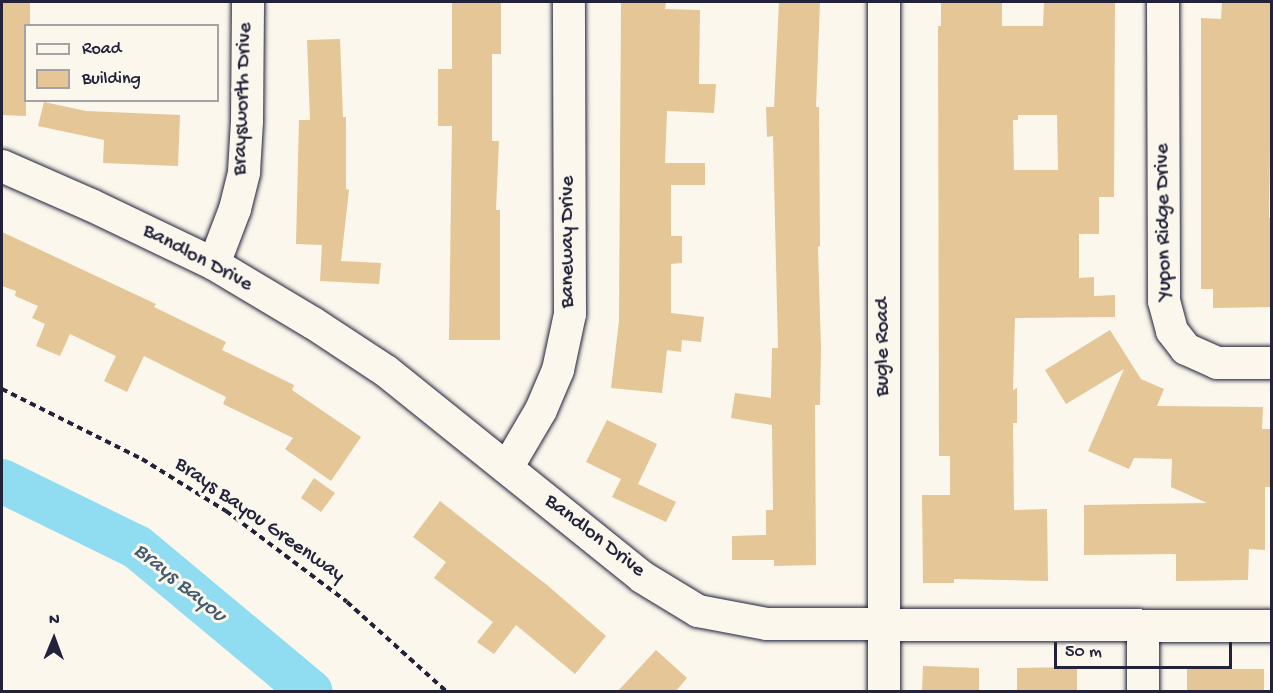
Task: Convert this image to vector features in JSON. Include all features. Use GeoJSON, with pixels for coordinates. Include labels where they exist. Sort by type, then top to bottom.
{"type":"FeatureCollection","features":[{"type":"Feature","properties":{"kind":"street","name":"Braysworth Drive"},"geometry":{"type":"LineString","coordinates":[[214,264],[235,209],[244,172],[248,2]]}},
{"type":"Feature","properties":{"kind":"street","name":"Baneway Drive"},"geometry":{"type":"LineString","coordinates":[[507,468],[541,410],[554,380],[570,314],[569,2]]}},
{"type":"Feature","properties":{"kind":"street","name":"Bugle Road"},"geometry":{"type":"LineString","coordinates":[[884,2],[884,692]]}},
{"type":"Feature","properties":{"kind":"street","name":"Yupon Ridge Drive"},"geometry":{"type":"LineString","coordinates":[[1163,2],[1164,301],[1172,331],[1186,349],[1217,363],[1272,363]]}},
{"type":"Feature","properties":{"kind":"street","name":"Bandlon Drive"},"geometry":{"type":"LineString","coordinates":[[2,166],[91,205],[214,264],[313,323],[386,371],[642,577],[698,611],[767,624],[1272,626]]}},
{"type":"Feature","properties":{"kind":"street"},"geometry":{"type":"LineString","coordinates":[[1143,626],[1143,692]]}},
{"type":"Feature","properties":{"kind":"path","name":"Brays Bayou Greenway"},"geometry":{"type":"LineString","coordinates":[[2,389],[142,459],[226,511],[347,602],[447,692]]}},
{"type":"Feature","properties":{"kind":"building"},"geometry":{"type":"Polygon","coordinates":[[[2,2],[30,2],[30,24],[24,24],[26,116],[2,115],[2,2]]]}},
{"type":"Feature","properties":{"kind":"building"},"geometry":{"type":"Polygon","coordinates":[[[452,2],[501,2],[501,54],[492,54],[492,141],[499,141],[496,210],[500,210],[500,340],[449,340],[452,126],[438,126],[438,69],[452,69],[452,2]]]}},
{"type":"Feature","properties":{"kind":"building"},"geometry":{"type":"Polygon","coordinates":[[[621,2],[666,2],[665,9],[700,10],[699,84],[716,84],[714,113],[667,111],[665,163],[705,163],[705,185],[671,185],[671,236],[682,236],[682,263],[671,264],[671,313],[704,317],[701,342],[682,340],[681,352],[667,350],[662,393],[611,388],[619,321],[621,2]]]}},
{"type":"Feature","properties":{"kind":"building"},"geometry":{"type":"Polygon","coordinates":[[[779,2],[820,2],[816,107],[819,107],[820,246],[818,247],[821,349],[820,405],[815,405],[816,565],[774,566],[774,560],[732,560],[732,536],[766,535],[766,510],[773,510],[772,425],[731,418],[735,393],[771,398],[772,348],[778,348],[773,136],[767,137],[766,107],[774,107],[779,2]]]}},
{"type":"Feature","properties":{"kind":"building"},"geometry":{"type":"Polygon","coordinates":[[[941,2],[1002,2],[1002,26],[1043,26],[1044,2],[1115,2],[1114,197],[1099,197],[1099,234],[1079,234],[1079,278],[1094,277],[1094,296],[1115,295],[1115,317],[1015,318],[1013,390],[1017,388],[1017,423],[1013,423],[1014,510],[1047,509],[1048,581],[954,579],[954,583],[923,583],[922,495],[950,495],[950,456],[939,456],[938,26],[941,26],[941,2]],[[1018,115],[1018,120],[1013,120],[1014,170],[1058,170],[1057,115],[1018,115]]]}},
{"type":"Feature","properties":{"kind":"building"},"geometry":{"type":"Polygon","coordinates":[[[1222,2],[1272,2],[1269,218],[1272,218],[1272,307],[1213,308],[1213,289],[1201,289],[1201,18],[1221,19],[1222,2]]]}},
{"type":"Feature","properties":{"kind":"building"},"geometry":{"type":"Polygon","coordinates":[[[340,39],[343,117],[346,117],[346,189],[349,190],[341,261],[381,263],[379,284],[320,281],[322,245],[296,244],[299,120],[310,120],[307,40],[340,39]]]}},
{"type":"Feature","properties":{"kind":"building"},"geometry":{"type":"Polygon","coordinates":[[[44,102],[86,111],[180,115],[178,166],[103,163],[104,140],[38,126],[44,102]]]}},
{"type":"Feature","properties":{"kind":"building"},"geometry":{"type":"Polygon","coordinates":[[[2,232],[156,304],[154,307],[226,342],[222,350],[294,385],[292,390],[361,437],[331,481],[285,449],[293,438],[223,404],[226,397],[144,356],[127,392],[104,381],[116,356],[70,334],[60,356],[36,346],[45,324],[32,318],[38,306],[15,296],[16,291],[2,286],[2,232]]]}},
{"type":"Feature","properties":{"kind":"building"},"geometry":{"type":"Polygon","coordinates":[[[1110,330],[1141,379],[1164,389],[1157,406],[1263,407],[1262,429],[1272,429],[1272,487],[1265,487],[1265,550],[1249,549],[1248,580],[1176,581],[1176,554],[1084,555],[1084,505],[1207,503],[1171,487],[1172,459],[1134,458],[1129,469],[1088,451],[1124,369],[1066,404],[1045,370],[1110,330]]]}},
{"type":"Feature","properties":{"kind":"building"},"geometry":{"type":"Polygon","coordinates":[[[607,420],[657,444],[638,484],[676,502],[666,522],[612,497],[621,479],[586,462],[607,420]]]}},
{"type":"Feature","properties":{"kind":"building"},"geometry":{"type":"Polygon","coordinates":[[[314,478],[335,493],[321,512],[301,498],[314,478]]]}},
{"type":"Feature","properties":{"kind":"building"},"geometry":{"type":"Polygon","coordinates":[[[440,501],[547,585],[606,636],[575,674],[516,625],[494,654],[477,642],[493,622],[434,578],[446,562],[413,537],[440,501]]]}},
{"type":"Feature","properties":{"kind":"building"},"geometry":{"type":"Polygon","coordinates":[[[656,650],[687,678],[675,692],[617,692],[656,650]]]}},
{"type":"Feature","properties":{"kind":"building"},"geometry":{"type":"Polygon","coordinates":[[[923,666],[979,668],[979,692],[922,692],[923,666]]]}},
{"type":"Feature","properties":{"kind":"building"},"geometry":{"type":"Polygon","coordinates":[[[1077,667],[1077,692],[1017,692],[1017,668],[1077,667]]]}},
{"type":"Feature","properties":{"kind":"building"},"geometry":{"type":"Polygon","coordinates":[[[1187,669],[1264,669],[1264,692],[1187,692],[1187,669]]]}},
{"type":"Feature","properties":{"kind":"waterway","name":"Brays Bayou"},"geometry":{"type":"LineString","coordinates":[[2,481],[137,547],[311,692]]}}]}
